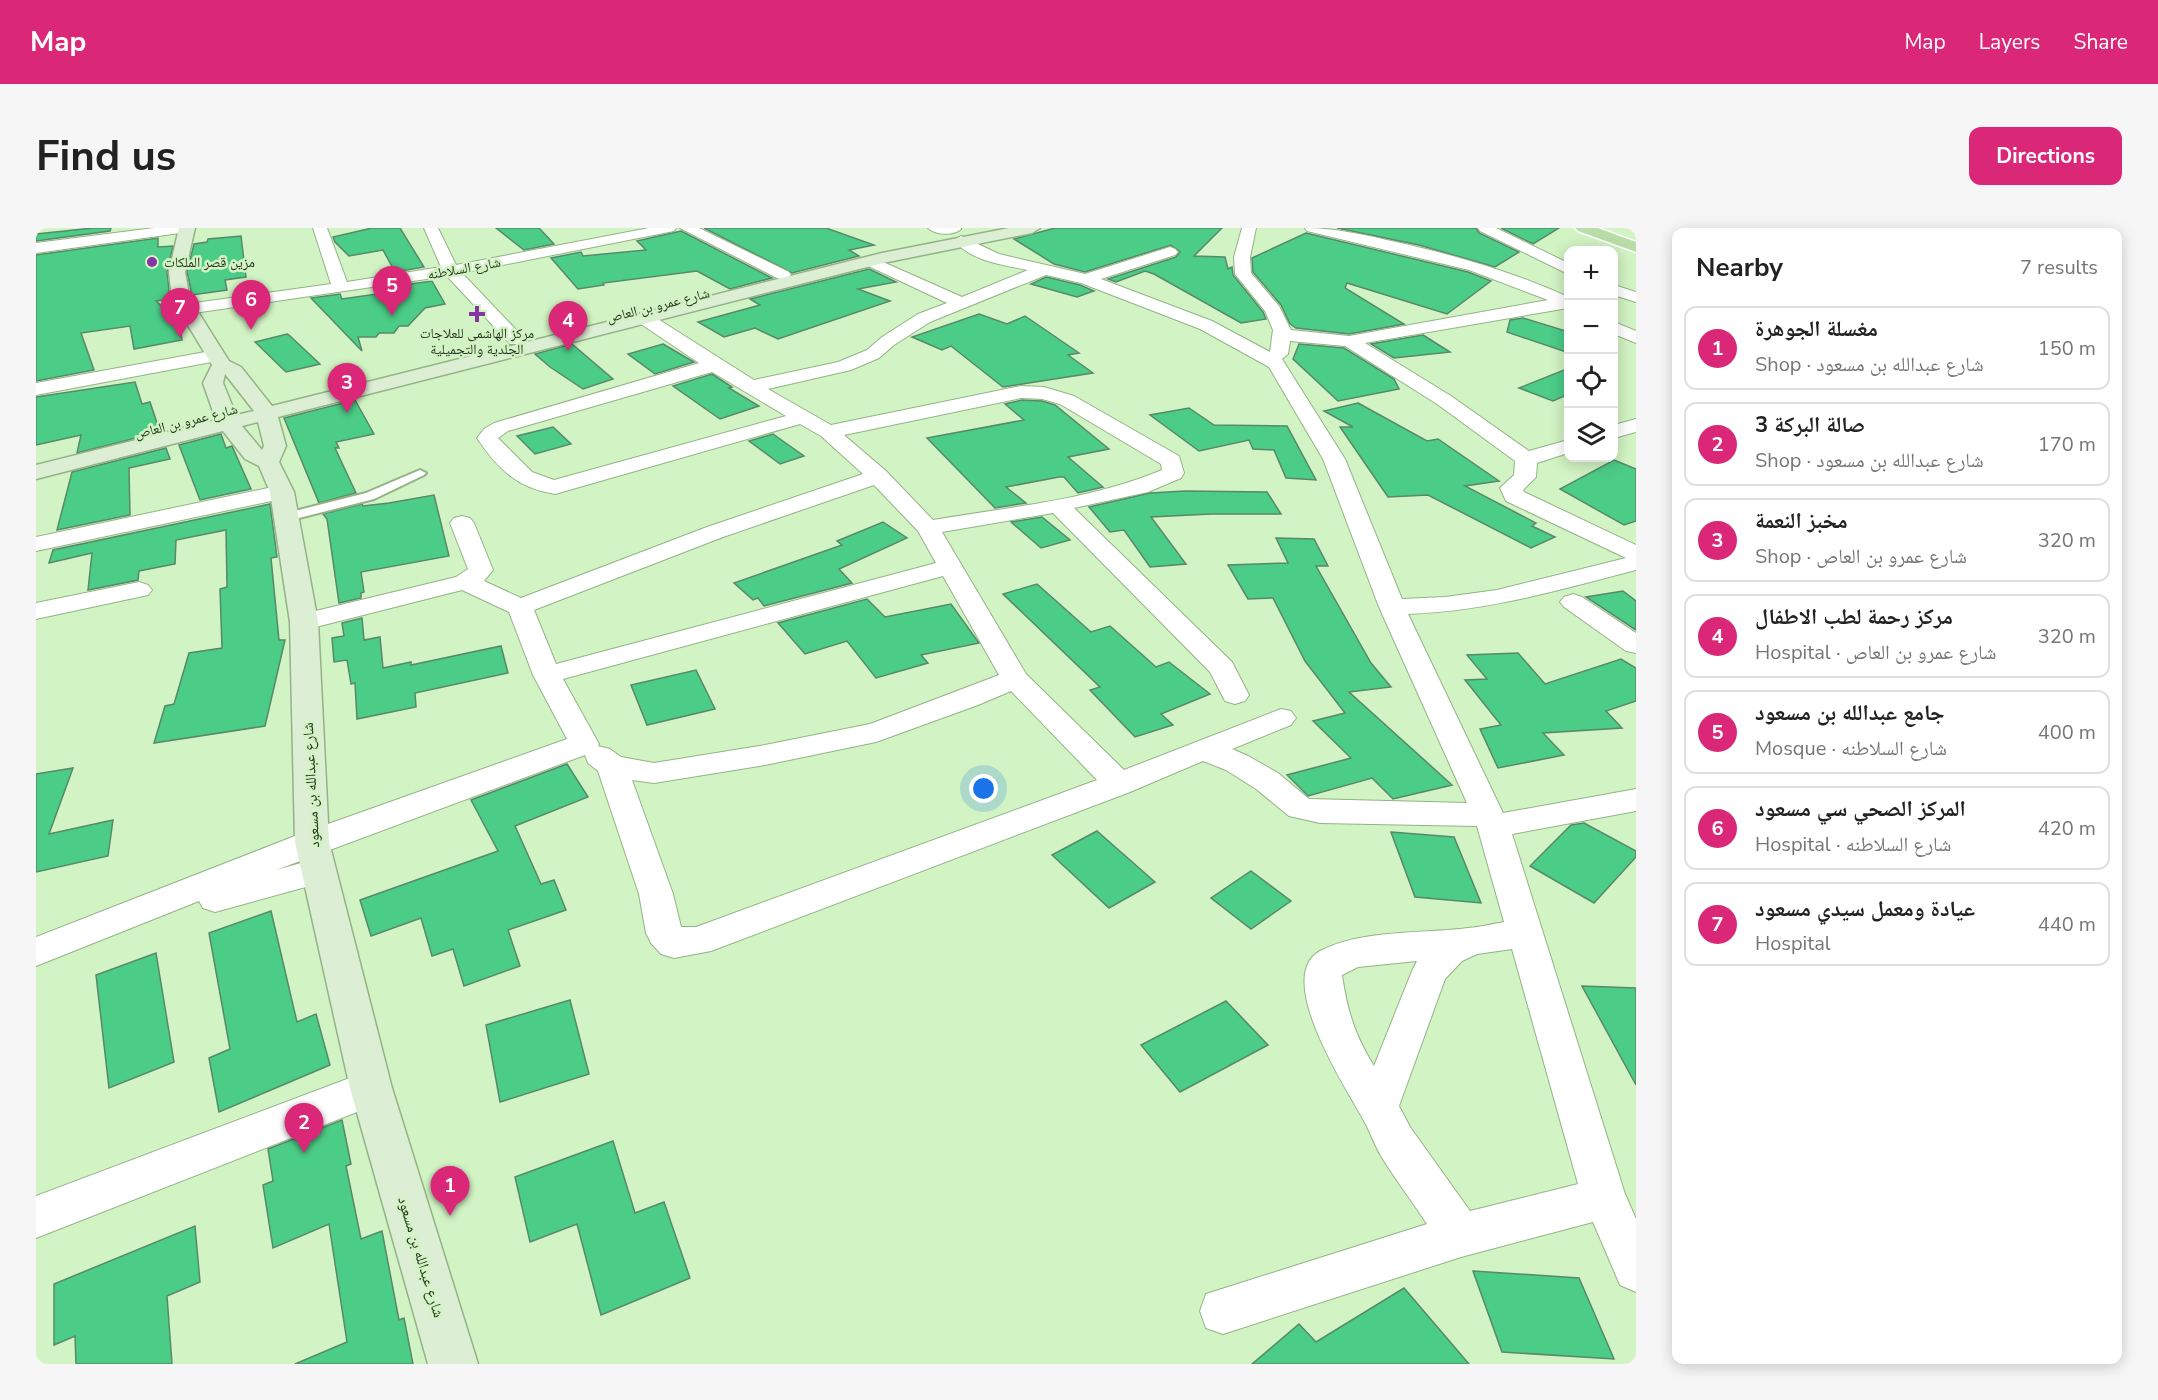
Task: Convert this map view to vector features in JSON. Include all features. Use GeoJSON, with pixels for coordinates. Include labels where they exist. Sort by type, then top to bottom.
{"type":"FeatureCollection","features":[{"type":"Feature","properties":{"kind":"main road"},"geometry":{"type":"LineString","coordinates":[[1583,228],[1636,247]]}},
{"type":"Feature","properties":{"kind":"main road"},"geometry":{"type":"LineString","coordinates":[[1603,228],[1636,239]]}},
{"type":"Feature","properties":{"kind":"street"},"geometry":{"type":"LineString","coordinates":[[36,248],[187,228]]}},
{"type":"Feature","properties":{"kind":"street","name":"شارع عبدالله بن مسعود"},"geometry":{"type":"LineString","coordinates":[[187,228],[177,272],[178,290],[219,361],[234,371],[262,408],[275,446],[279,490],[304,622],[315,856],[371,1088],[453,1364]]}},
{"type":"Feature","properties":{"kind":"street"},"geometry":{"type":"LineString","coordinates":[[320,228],[342,288]]}},
{"type":"Feature","properties":{"kind":"street"},"geometry":{"type":"LineString","coordinates":[[431,228],[451,271],[516,340]]}},
{"type":"Feature","properties":{"kind":"street","name":"شارع السلاطنه"},"geometry":{"type":"LineString","coordinates":[[188,309],[451,271],[599,244],[669,228]]}},
{"type":"Feature","properties":{"kind":"street"},"geometry":{"type":"LineString","coordinates":[[687,228],[783,275]]}},
{"type":"Feature","properties":{"kind":"street"},"geometry":{"type":"LineString","coordinates":[[935,228],[958,233],[972,249],[994,258],[1086,279],[1206,325],[1276,363],[1334,459],[1392,607],[1490,820],[1604,1198],[1636,1269]]}},
{"type":"Feature","properties":{"kind":"street","name":"شارع عمرو بن العاص"},"geometry":{"type":"LineString","coordinates":[[262,408],[516,340],[905,245],[958,233],[1002,228]]}},
{"type":"Feature","properties":{"kind":"street"},"geometry":{"type":"LineString","coordinates":[[36,472],[226,417],[644,318],[869,261],[958,233],[1032,228]]}},
{"type":"Feature","properties":{"kind":"street"},"geometry":{"type":"LineString","coordinates":[[1249,228],[1242,257],[1243,274],[1273,310],[1282,335],[1276,363]]}},
{"type":"Feature","properties":{"kind":"street"},"geometry":{"type":"LineString","coordinates":[[1312,228],[1468,263],[1564,297]]}},
{"type":"Feature","properties":{"kind":"street"},"geometry":{"type":"LineString","coordinates":[[1485,228],[1564,267]]}},
{"type":"Feature","properties":{"kind":"street"},"geometry":{"type":"LineString","coordinates":[[1086,279],[1170,252]]}},
{"type":"Feature","properties":{"kind":"street"},"geometry":{"type":"LineString","coordinates":[[869,261],[962,303]]}},
{"type":"Feature","properties":{"kind":"street"},"geometry":{"type":"LineString","coordinates":[[754,386],[844,366],[873,354],[888,341],[924,318],[1043,270]]}},
{"type":"Feature","properties":{"kind":"street"},"geometry":{"type":"LineString","coordinates":[[1618,291],[1636,297]]}},
{"type":"Feature","properties":{"kind":"street"},"geometry":{"type":"LineString","coordinates":[[1282,335],[1348,341],[1564,299]]}},
{"type":"Feature","properties":{"kind":"street"},"geometry":{"type":"LineString","coordinates":[[644,318],[714,364],[828,432],[878,476],[928,528],[1015,679],[1081,743],[1119,784]]}},
{"type":"Feature","properties":{"kind":"street"},"geometry":{"type":"LineString","coordinates":[[1618,329],[1636,339]]}},
{"type":"Feature","properties":{"kind":"street"},"geometry":{"type":"LineString","coordinates":[[1348,341],[1444,400],[1526,459]]}},
{"type":"Feature","properties":{"kind":"street"},"geometry":{"type":"LineString","coordinates":[[36,389],[219,361],[213,383],[226,417],[279,490],[36,544]]}},
{"type":"Feature","properties":{"kind":"street"},"geometry":{"type":"LineString","coordinates":[[714,364],[501,427],[487,438],[526,480],[537,485],[555,487],[803,417]]}},
{"type":"Feature","properties":{"kind":"street"},"geometry":{"type":"LineString","coordinates":[[828,432],[1021,392],[1044,393],[1067,400],[1171,461],[1173,473],[1161,480],[1058,505],[928,528]]}},
{"type":"Feature","properties":{"kind":"street","name":"شارع عمرو بن العاص"},"geometry":{"type":"LineString","coordinates":[[36,458],[226,417]]}},
{"type":"Feature","properties":{"kind":"street"},"geometry":{"type":"LineString","coordinates":[[1618,431],[1636,425]]}},
{"type":"Feature","properties":{"kind":"street"},"geometry":{"type":"LineString","coordinates":[[1526,459],[1564,448]]}},
{"type":"Feature","properties":{"kind":"street"},"geometry":{"type":"LineString","coordinates":[[1526,459],[1525,477],[1511,488],[1514,496],[1636,554]]}},
{"type":"Feature","properties":{"kind":"street"},"geometry":{"type":"LineString","coordinates":[[520,607],[715,532],[878,476]]}},
{"type":"Feature","properties":{"kind":"street"},"geometry":{"type":"LineString","coordinates":[[1058,505],[1222,668],[1234,695]]}},
{"type":"Feature","properties":{"kind":"street"},"geometry":{"type":"LineString","coordinates":[[304,622],[465,582],[474,577],[481,570],[462,523]]}},
{"type":"Feature","properties":{"kind":"street"},"geometry":{"type":"LineString","coordinates":[[1392,607],[1445,605],[1497,598],[1636,563]]}},
{"type":"Feature","properties":{"kind":"street"},"geometry":{"type":"LineString","coordinates":[[547,675],[951,566]]}},
{"type":"Feature","properties":{"kind":"street"},"geometry":{"type":"LineString","coordinates":[[465,582],[520,607],[547,675],[584,744],[612,766],[654,772],[765,755],[876,732],[968,699],[1015,679]]}},
{"type":"Feature","properties":{"kind":"street"},"geometry":{"type":"LineString","coordinates":[[36,611],[139,590]]}},
{"type":"Feature","properties":{"kind":"street"},"geometry":{"type":"LineString","coordinates":[[1573,602],[1636,645]]}},
{"type":"Feature","properties":{"kind":"street"},"geometry":{"type":"LineString","coordinates":[[612,766],[656,894],[664,933],[674,944],[709,938],[1119,784],[1281,718]]}},
{"type":"Feature","properties":{"kind":"street"},"geometry":{"type":"LineString","coordinates":[[36,952],[315,856],[584,744]]}},
{"type":"Feature","properties":{"kind":"street"},"geometry":{"type":"LineString","coordinates":[[1204,750],[1237,763],[1267,781],[1300,808],[1310,810],[1490,820],[1636,800]]}},
{"type":"Feature","properties":{"kind":"street"},"geometry":{"type":"LineString","coordinates":[[1461,1235],[1395,1141],[1378,1107],[1346,1056],[1328,1010],[1323,971],[1332,962],[1355,954],[1524,933]]}},
{"type":"Feature","properties":{"kind":"street"},"geometry":{"type":"LineString","coordinates":[[1378,1107],[1430,971],[1449,951],[1472,941]]}},
{"type":"Feature","properties":{"kind":"street"},"geometry":{"type":"LineString","coordinates":[[36,1217],[371,1088]]}},
{"type":"Feature","properties":{"kind":"street"},"geometry":{"type":"LineString","coordinates":[[1223,1311],[1461,1235],[1604,1198]]}},
{"type":"Feature","properties":{"kind":"lane"},"geometry":{"type":"LineString","coordinates":[[279,490],[370,496],[420,473]]}},
{"type":"Feature","properties":{"kind":"building"},"geometry":{"type":"Polygon","coordinates":[[[111,228],[110,231],[36,241],[36,234],[111,228]]]}},
{"type":"Feature","properties":{"kind":"building"},"geometry":{"type":"Polygon","coordinates":[[[372,228],[400,228],[424,267],[395,272],[383,250],[349,256],[333,237],[372,228]]]}},
{"type":"Feature","properties":{"kind":"building"},"geometry":{"type":"Polygon","coordinates":[[[496,228],[539,228],[554,244],[524,250],[496,228]]]}},
{"type":"Feature","properties":{"kind":"building"},"geometry":{"type":"Polygon","coordinates":[[[704,228],[826,228],[874,245],[849,250],[859,256],[792,273],[704,228]]]}},
{"type":"Feature","properties":{"kind":"building"},"geometry":{"type":"Polygon","coordinates":[[[1055,228],[1222,228],[1194,256],[1225,257],[1228,269],[1232,267],[1233,275],[1263,312],[1266,319],[1241,323],[1145,271],[1116,282],[1108,279],[1176,257],[1180,252],[1171,245],[1085,272],[1054,264],[1014,239],[1055,228]]]}},
{"type":"Feature","properties":{"kind":"building"},"geometry":{"type":"Polygon","coordinates":[[[1337,228],[1476,228],[1479,233],[1519,252],[1495,267],[1419,245],[1337,228]]]}},
{"type":"Feature","properties":{"kind":"building"},"geometry":{"type":"Polygon","coordinates":[[[1501,228],[1559,228],[1533,244],[1501,228]]]}},
{"type":"Feature","properties":{"kind":"building"},"geometry":{"type":"Polygon","coordinates":[[[681,231],[772,278],[730,289],[697,271],[603,283],[604,285],[578,289],[551,258],[581,252],[583,256],[646,250],[637,241],[681,231]]]}},
{"type":"Feature","properties":{"kind":"building"},"geometry":{"type":"Polygon","coordinates":[[[1306,233],[1468,272],[1491,281],[1447,314],[1347,283],[1345,288],[1404,324],[1349,334],[1296,328],[1290,324],[1281,305],[1253,272],[1252,258],[1306,233]]]}},
{"type":"Feature","properties":{"kind":"building"},"geometry":{"type":"Polygon","coordinates":[[[241,236],[246,277],[225,280],[227,290],[192,295],[187,272],[194,244],[207,242],[208,239],[241,236]]]}},
{"type":"Feature","properties":{"kind":"building"},"geometry":{"type":"Polygon","coordinates":[[[158,238],[158,247],[173,246],[167,272],[170,299],[156,301],[179,321],[182,340],[134,349],[130,326],[81,333],[94,370],[36,381],[36,255],[158,238]]]}},
{"type":"Feature","properties":{"kind":"building"},"geometry":{"type":"Polygon","coordinates":[[[869,269],[896,282],[858,289],[890,301],[778,339],[755,328],[724,337],[698,322],[760,305],[750,299],[869,269]]]}},
{"type":"Feature","properties":{"kind":"building"},"geometry":{"type":"Polygon","coordinates":[[[1046,277],[1080,285],[1094,291],[1077,297],[1031,284],[1046,277]]]}},
{"type":"Feature","properties":{"kind":"building"},"geometry":{"type":"Polygon","coordinates":[[[432,281],[445,304],[425,308],[408,326],[399,326],[394,333],[379,333],[376,337],[358,337],[362,351],[311,298],[340,294],[342,299],[405,290],[402,285],[432,281]]]}},
{"type":"Feature","properties":{"kind":"building"},"geometry":{"type":"Polygon","coordinates":[[[979,314],[1007,324],[1025,316],[1079,353],[1068,355],[1093,373],[1003,387],[951,346],[942,350],[912,337],[979,314]]]}},
{"type":"Feature","properties":{"kind":"building"},"geometry":{"type":"Polygon","coordinates":[[[1523,318],[1564,330],[1564,351],[1507,332],[1510,320],[1523,318]]]}},
{"type":"Feature","properties":{"kind":"building"},"geometry":{"type":"Polygon","coordinates":[[[287,334],[320,364],[286,372],[255,342],[287,334]]]}},
{"type":"Feature","properties":{"kind":"building"},"geometry":{"type":"Polygon","coordinates":[[[1423,335],[1450,352],[1394,358],[1371,344],[1423,335]]]}},
{"type":"Feature","properties":{"kind":"building"},"geometry":{"type":"Polygon","coordinates":[[[572,344],[613,379],[583,389],[535,354],[572,344]]]}},
{"type":"Feature","properties":{"kind":"building"},"geometry":{"type":"Polygon","coordinates":[[[663,344],[694,362],[655,374],[628,354],[663,344]]]}},
{"type":"Feature","properties":{"kind":"building"},"geometry":{"type":"Polygon","coordinates":[[[1299,344],[1344,348],[1394,379],[1399,389],[1338,401],[1293,359],[1299,344]]]}},
{"type":"Feature","properties":{"kind":"building"},"geometry":{"type":"Polygon","coordinates":[[[1564,370],[1564,396],[1553,401],[1519,388],[1564,370]]]}},
{"type":"Feature","properties":{"kind":"building"},"geometry":{"type":"Polygon","coordinates":[[[712,374],[732,387],[729,388],[759,406],[720,419],[673,386],[712,374]]]}},
{"type":"Feature","properties":{"kind":"building"},"geometry":{"type":"Polygon","coordinates":[[[135,382],[142,404],[150,402],[160,432],[77,453],[81,435],[36,445],[36,397],[135,382]]]}},
{"type":"Feature","properties":{"kind":"building"},"geometry":{"type":"Polygon","coordinates":[[[355,400],[374,434],[336,442],[339,448],[335,448],[356,493],[319,503],[284,418],[355,400]]]}},
{"type":"Feature","properties":{"kind":"building"},"geometry":{"type":"Polygon","coordinates":[[[1022,400],[1042,401],[1055,405],[1109,449],[1068,457],[1103,487],[1078,493],[1064,477],[1059,477],[1006,487],[1026,503],[995,508],[927,438],[1024,420],[1005,404],[1022,400]]]}},
{"type":"Feature","properties":{"kind":"building"},"geometry":{"type":"Polygon","coordinates":[[[1358,403],[1427,441],[1438,439],[1499,481],[1465,486],[1536,523],[1532,526],[1555,537],[1531,548],[1428,495],[1388,497],[1340,427],[1353,427],[1324,411],[1358,403]]]}},
{"type":"Feature","properties":{"kind":"building"},"geometry":{"type":"Polygon","coordinates":[[[1189,408],[1214,425],[1287,426],[1316,480],[1286,478],[1274,450],[1253,449],[1249,440],[1199,451],[1150,415],[1189,408]]]}},
{"type":"Feature","properties":{"kind":"building"},"geometry":{"type":"Polygon","coordinates":[[[553,427],[571,444],[535,454],[517,436],[553,427]]]}},
{"type":"Feature","properties":{"kind":"building"},"geometry":{"type":"Polygon","coordinates":[[[221,434],[226,448],[232,446],[251,489],[200,500],[179,445],[221,434]]]}},
{"type":"Feature","properties":{"kind":"building"},"geometry":{"type":"Polygon","coordinates":[[[773,434],[804,456],[780,464],[749,441],[773,434]]]}},
{"type":"Feature","properties":{"kind":"building"},"geometry":{"type":"Polygon","coordinates":[[[166,448],[170,459],[129,468],[130,515],[57,530],[72,472],[166,448]]]}},
{"type":"Feature","properties":{"kind":"building"},"geometry":{"type":"Polygon","coordinates":[[[1610,462],[1618,462],[1636,469],[1636,521],[1624,525],[1560,489],[1610,462]]]}},
{"type":"Feature","properties":{"kind":"building"},"geometry":{"type":"Polygon","coordinates":[[[1267,492],[1281,514],[1151,517],[1186,564],[1150,567],[1124,530],[1110,532],[1089,507],[1150,493],[1267,492]]]}},
{"type":"Feature","properties":{"kind":"building"},"geometry":{"type":"Polygon","coordinates":[[[434,495],[449,556],[361,572],[364,592],[361,593],[361,598],[339,603],[327,519],[323,514],[362,504],[363,506],[389,503],[434,495]]]}},
{"type":"Feature","properties":{"kind":"building"},"geometry":{"type":"Polygon","coordinates":[[[270,504],[277,557],[271,558],[279,640],[285,640],[265,726],[154,743],[165,706],[174,704],[189,653],[222,648],[220,589],[227,587],[226,530],[176,540],[175,564],[139,571],[138,580],[88,590],[92,553],[49,563],[53,550],[270,504]]]}},
{"type":"Feature","properties":{"kind":"building"},"geometry":{"type":"Polygon","coordinates":[[[1042,517],[1070,540],[1041,548],[1011,522],[1042,517]]]}},
{"type":"Feature","properties":{"kind":"building"},"geometry":{"type":"Polygon","coordinates":[[[883,522],[907,538],[839,569],[852,583],[764,606],[758,598],[753,600],[734,583],[842,545],[837,541],[883,522]]]}},
{"type":"Feature","properties":{"kind":"building"},"geometry":{"type":"Polygon","coordinates":[[[1276,538],[1314,539],[1328,566],[1316,566],[1371,663],[1391,687],[1349,692],[1452,785],[1393,799],[1372,778],[1308,796],[1287,775],[1351,758],[1313,721],[1345,713],[1305,661],[1273,598],[1248,599],[1228,565],[1288,563],[1276,538]]]}},
{"type":"Feature","properties":{"kind":"building"},"geometry":{"type":"Polygon","coordinates":[[[1037,584],[1091,632],[1110,626],[1156,667],[1169,662],[1210,694],[1161,714],[1173,725],[1135,737],[1090,690],[1100,687],[1003,594],[1037,584]]]}},
{"type":"Feature","properties":{"kind":"building"},"geometry":{"type":"Polygon","coordinates":[[[1623,591],[1636,601],[1636,630],[1586,597],[1623,591]]]}},
{"type":"Feature","properties":{"kind":"building"},"geometry":{"type":"Polygon","coordinates":[[[867,599],[885,617],[951,604],[979,643],[921,655],[928,663],[876,678],[847,641],[805,654],[778,623],[867,599]]]}},
{"type":"Feature","properties":{"kind":"building"},"geometry":{"type":"Polygon","coordinates":[[[362,618],[364,640],[380,637],[383,668],[411,662],[411,665],[501,646],[508,673],[415,693],[416,707],[357,719],[355,683],[351,684],[347,660],[334,662],[332,638],[344,636],[342,623],[362,618]]]}},
{"type":"Feature","properties":{"kind":"building"},"geometry":{"type":"Polygon","coordinates":[[[1518,653],[1545,684],[1621,659],[1636,668],[1636,701],[1606,711],[1622,728],[1543,733],[1564,755],[1498,768],[1480,729],[1501,725],[1465,680],[1487,679],[1467,655],[1518,653]]]}},
{"type":"Feature","properties":{"kind":"building"},"geometry":{"type":"Polygon","coordinates":[[[696,670],[715,709],[647,725],[631,685],[696,670]]]}},
{"type":"Feature","properties":{"kind":"building"},"geometry":{"type":"Polygon","coordinates":[[[567,764],[588,797],[515,826],[541,884],[554,880],[566,910],[508,930],[520,966],[464,986],[453,949],[432,956],[421,918],[371,936],[360,900],[498,851],[471,800],[567,764]]]}},
{"type":"Feature","properties":{"kind":"building"},"geometry":{"type":"Polygon","coordinates":[[[73,768],[49,834],[113,820],[108,856],[36,872],[36,774],[73,768]]]}},
{"type":"Feature","properties":{"kind":"building"},"geometry":{"type":"Polygon","coordinates":[[[1584,823],[1636,851],[1636,857],[1594,903],[1530,866],[1571,825],[1584,823]]]}},
{"type":"Feature","properties":{"kind":"building"},"geometry":{"type":"Polygon","coordinates":[[[1097,831],[1155,882],[1109,908],[1052,855],[1097,831]]]}},
{"type":"Feature","properties":{"kind":"building"},"geometry":{"type":"Polygon","coordinates":[[[1391,832],[1454,837],[1481,903],[1415,897],[1391,832]]]}},
{"type":"Feature","properties":{"kind":"building"},"geometry":{"type":"Polygon","coordinates":[[[1251,871],[1291,901],[1251,929],[1211,898],[1251,871]]]}},
{"type":"Feature","properties":{"kind":"building"},"geometry":{"type":"Polygon","coordinates":[[[271,911],[297,1022],[316,1014],[330,1065],[219,1112],[209,1058],[230,1049],[209,933],[271,911]]]}},
{"type":"Feature","properties":{"kind":"building"},"geometry":{"type":"Polygon","coordinates":[[[156,953],[174,1062],[109,1088],[96,975],[156,953]]]}},
{"type":"Feature","properties":{"kind":"building"},"geometry":{"type":"Polygon","coordinates":[[[1582,986],[1636,988],[1636,1085],[1582,986]]]}},
{"type":"Feature","properties":{"kind":"building"},"geometry":{"type":"Polygon","coordinates":[[[570,1000],[589,1074],[500,1102],[486,1025],[570,1000]]]}},
{"type":"Feature","properties":{"kind":"building"},"geometry":{"type":"Polygon","coordinates":[[[1226,1001],[1268,1045],[1180,1092],[1141,1045],[1226,1001]]]}},
{"type":"Feature","properties":{"kind":"building"},"geometry":{"type":"Polygon","coordinates":[[[342,1120],[351,1164],[346,1166],[361,1239],[382,1231],[399,1320],[404,1318],[413,1364],[295,1364],[347,1342],[329,1224],[273,1248],[263,1185],[273,1181],[268,1149],[342,1120]]]}},
{"type":"Feature","properties":{"kind":"building"},"geometry":{"type":"Polygon","coordinates":[[[613,1141],[635,1213],[664,1202],[690,1278],[601,1315],[577,1224],[530,1242],[515,1177],[613,1141]]]}},
{"type":"Feature","properties":{"kind":"building"},"geometry":{"type":"Polygon","coordinates":[[[195,1226],[200,1282],[167,1296],[172,1364],[76,1364],[75,1336],[54,1345],[54,1284],[195,1226]]]}},
{"type":"Feature","properties":{"kind":"building"},"geometry":{"type":"Polygon","coordinates":[[[1473,1271],[1579,1278],[1614,1359],[1502,1352],[1473,1271]]]}},
{"type":"Feature","properties":{"kind":"building"},"geometry":{"type":"Polygon","coordinates":[[[1404,1288],[1469,1364],[1252,1364],[1299,1324],[1316,1342],[1404,1288]]]}},
{"type":"Feature","properties":{"kind":"place","name":"مزين قصر الملكات"},"geometry":{"type":"Point","coordinates":[152,262]}},
{"type":"Feature","properties":{"kind":"place","name":"مركز الهاشمي للعلاجات الجلدية والتجميلية"},"geometry":{"type":"Point","coordinates":[477,314]}},
{"type":"Feature","properties":{"kind":"place","name":"جامع عبدالله بن مسعود"},"geometry":{"type":"Point","coordinates":[392,316]}},
{"type":"Feature","properties":{"kind":"place","name":"المركز الصحي سي مسعود"},"geometry":{"type":"Point","coordinates":[251,330]}},
{"type":"Feature","properties":{"kind":"place","name":"عيادة ومعمل سيدي مسعود"},"geometry":{"type":"Point","coordinates":[180,338]}},
{"type":"Feature","properties":{"kind":"place","name":"مركز رحمة لطب الاطفال"},"geometry":{"type":"Point","coordinates":[568,351]}},
{"type":"Feature","properties":{"kind":"place","name":"مخبز النعمة"},"geometry":{"type":"Point","coordinates":[347,413]}},
{"type":"Feature","properties":{"kind":"place","name":"صالة البركة 3"},"geometry":{"type":"Point","coordinates":[304,1153]}},
{"type":"Feature","properties":{"kind":"place","name":"مغسلة الجوهرة"},"geometry":{"type":"Point","coordinates":[450,1216]}}]}
